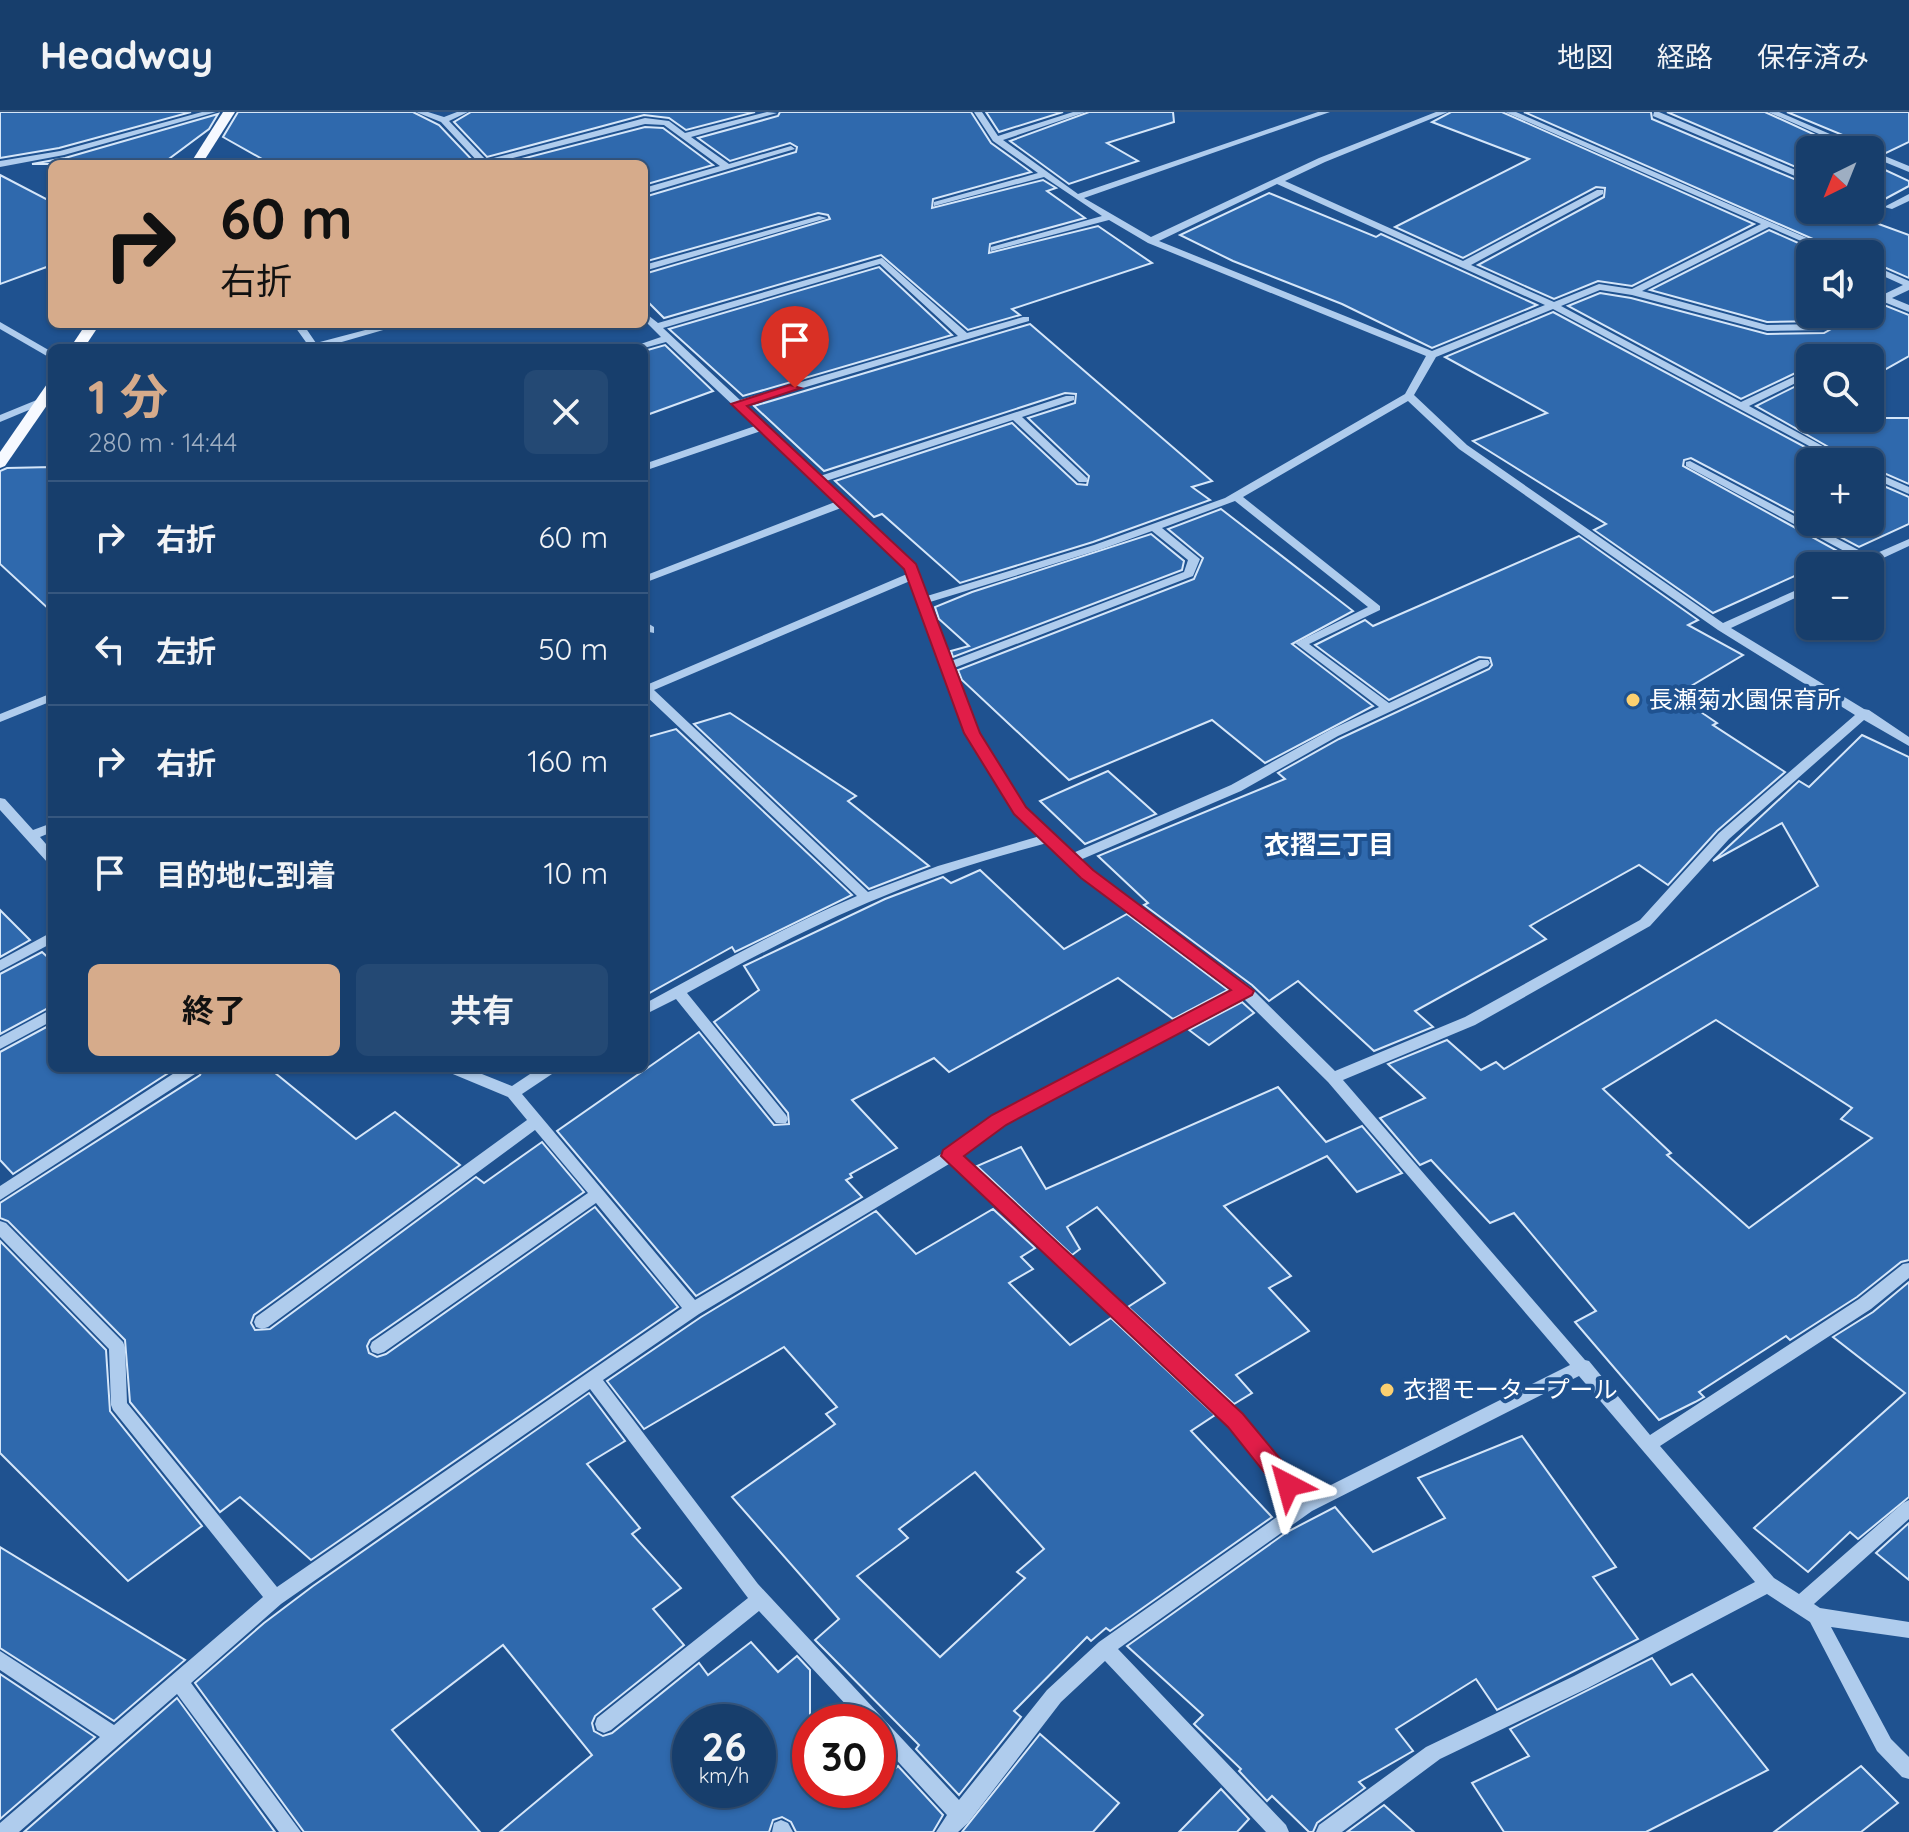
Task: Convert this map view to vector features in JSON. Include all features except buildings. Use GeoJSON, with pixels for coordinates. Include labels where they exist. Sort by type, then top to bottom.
{"type":"FeatureCollection","features":[{"type":"Feature","properties":{"kind":"main road"},"geometry":{"type":"LineString","coordinates":[[199,160],[229,112]]}},
{"type":"Feature","properties":{"kind":"main road"},"geometry":{"type":"LineString","coordinates":[[0,463],[48,394]]}},
{"type":"Feature","properties":{"kind":"street"},"geometry":{"type":"LineString","coordinates":[[0,164],[61,153],[212,112]]}},
{"type":"Feature","properties":{"kind":"street"},"geometry":{"type":"LineString","coordinates":[[420,112],[444,120],[480,160]]}},
{"type":"Feature","properties":{"kind":"street"},"geometry":{"type":"LineString","coordinates":[[444,120],[464,112]]}},
{"type":"Feature","properties":{"kind":"street"},"geometry":{"type":"LineString","coordinates":[[978,112],[996,139],[1077,197],[1151,241],[1432,355]]}},
{"type":"Feature","properties":{"kind":"street"},"geometry":{"type":"LineString","coordinates":[[996,139],[1082,112]]}},
{"type":"Feature","properties":{"kind":"street"},"geometry":{"type":"LineString","coordinates":[[1077,197],[1326,112]]}},
{"type":"Feature","properties":{"kind":"street"},"geometry":{"type":"LineString","coordinates":[[1151,241],[1322,160],[1444,112]]}},
{"type":"Feature","properties":{"kind":"street"},"geometry":{"type":"LineString","coordinates":[[1509,112],[1806,240]]}},
{"type":"Feature","properties":{"kind":"street"},"geometry":{"type":"LineString","coordinates":[[1772,112],[1828,136]]}},
{"type":"Feature","properties":{"kind":"street"},"geometry":{"type":"LineString","coordinates":[[684,136],[773,113]]}},
{"type":"Feature","properties":{"kind":"street"},"geometry":{"type":"LineString","coordinates":[[1656,114],[1796,173]]}},
{"type":"Feature","properties":{"kind":"street"},"geometry":{"type":"LineString","coordinates":[[499,160],[645,121],[666,123],[727,167]]}},
{"type":"Feature","properties":{"kind":"street"},"geometry":{"type":"LineString","coordinates":[[648,190],[791,149]]}},
{"type":"Feature","properties":{"kind":"street"},"geometry":{"type":"LineString","coordinates":[[1884,159],[1909,169]]}},
{"type":"Feature","properties":{"kind":"street"},"geometry":{"type":"LineString","coordinates":[[937,204],[1046,174]]}},
{"type":"Feature","properties":{"kind":"street"},"geometry":{"type":"LineString","coordinates":[[1277,181],[1552,305],[1820,448]]}},
{"type":"Feature","properties":{"kind":"street"},"geometry":{"type":"LineString","coordinates":[[1463,265],[1600,192]]}},
{"type":"Feature","properties":{"kind":"street"},"geometry":{"type":"LineString","coordinates":[[1889,207],[1909,197]]}},
{"type":"Feature","properties":{"kind":"street"},"geometry":{"type":"LineString","coordinates":[[994,249],[1109,217]]}},
{"type":"Feature","properties":{"kind":"street"},"geometry":{"type":"LineString","coordinates":[[648,267],[822,218]]}},
{"type":"Feature","properties":{"kind":"street"},"geometry":{"type":"LineString","coordinates":[[1633,292],[1768,224]]}},
{"type":"Feature","properties":{"kind":"street"},"geometry":{"type":"LineString","coordinates":[[656,327],[882,261],[965,337]]}},
{"type":"Feature","properties":{"kind":"street"},"geometry":{"type":"LineString","coordinates":[[1884,273],[1909,285]]}},
{"type":"Feature","properties":{"kind":"street"},"geometry":{"type":"LineString","coordinates":[[1884,298],[1909,285]]}},
{"type":"Feature","properties":{"kind":"street"},"geometry":{"type":"LineString","coordinates":[[925,600],[1154,527],[1235,496],[1409,396],[1432,355],[1599,287],[1633,292],[1767,328],[1796,327]]}},
{"type":"Feature","properties":{"kind":"street"},"geometry":{"type":"LineString","coordinates":[[1884,298],[1909,309]]}},
{"type":"Feature","properties":{"kind":"street"},"geometry":{"type":"LineString","coordinates":[[648,319],[911,568],[972,733],[1020,810],[1087,874],[1245,991],[1333,1078],[1768,1584],[1816,1616],[1909,1630]]}},
{"type":"Feature","properties":{"kind":"street"},"geometry":{"type":"LineString","coordinates":[[738,404],[1026,319]]}},
{"type":"Feature","properties":{"kind":"street"},"geometry":{"type":"LineString","coordinates":[[0,325],[48,354]]}},
{"type":"Feature","properties":{"kind":"street"},"geometry":{"type":"LineString","coordinates":[[323,344],[384,328]]}},
{"type":"Feature","properties":{"kind":"street"},"geometry":{"type":"LineString","coordinates":[[648,344],[668,338]]}},
{"type":"Feature","properties":{"kind":"street"},"geometry":{"type":"LineString","coordinates":[[1740,406],[1796,379]]}},
{"type":"Feature","properties":{"kind":"street"},"geometry":{"type":"LineString","coordinates":[[0,419],[48,394]]}},
{"type":"Feature","properties":{"kind":"street"},"geometry":{"type":"LineString","coordinates":[[1409,396],[1463,447],[1722,628],[1909,742]]}},
{"type":"Feature","properties":{"kind":"street"},"geometry":{"type":"LineString","coordinates":[[819,480],[1070,398]]}},
{"type":"Feature","properties":{"kind":"street"},"geometry":{"type":"LineString","coordinates":[[1015,416],[1083,480]]}},
{"type":"Feature","properties":{"kind":"street"},"geometry":{"type":"LineString","coordinates":[[648,467],[763,427]]}},
{"type":"Feature","properties":{"kind":"street"},"geometry":{"type":"LineString","coordinates":[[1690,464],[1855,552]]}},
{"type":"Feature","properties":{"kind":"street"},"geometry":{"type":"LineString","coordinates":[[1884,479],[1909,491]]}},
{"type":"Feature","properties":{"kind":"street"},"geometry":{"type":"LineString","coordinates":[[1235,496],[1376,608],[1301,643],[1388,708]]}},
{"type":"Feature","properties":{"kind":"street"},"geometry":{"type":"LineString","coordinates":[[648,578],[843,503]]}},
{"type":"Feature","properties":{"kind":"street"},"geometry":{"type":"LineString","coordinates":[[949,666],[1189,574],[1194,559],[1154,527]]}},
{"type":"Feature","properties":{"kind":"street"},"geometry":{"type":"LineString","coordinates":[[1884,554],[1909,542]]}},
{"type":"Feature","properties":{"kind":"street"},"geometry":{"type":"LineString","coordinates":[[648,688],[914,575]]}},
{"type":"Feature","properties":{"kind":"street"},"geometry":{"type":"LineString","coordinates":[[1722,628],[1796,594]]}},
{"type":"Feature","properties":{"kind":"street"},"geometry":{"type":"LineString","coordinates":[[1071,859],[1236,788],[1334,733],[1484,663]]}},
{"type":"Feature","properties":{"kind":"street"},"geometry":{"type":"LineString","coordinates":[[648,692],[867,898]]}},
{"type":"Feature","properties":{"kind":"street"},"geometry":{"type":"LineString","coordinates":[[0,718],[48,699]]}},
{"type":"Feature","properties":{"kind":"street"},"geometry":{"type":"LineString","coordinates":[[1333,1078],[1470,1021],[1645,923],[1724,836],[1865,713]]}},
{"type":"Feature","properties":{"kind":"street"},"geometry":{"type":"LineString","coordinates":[[0,802],[48,855]]}},
{"type":"Feature","properties":{"kind":"street"},"geometry":{"type":"LineString","coordinates":[[31,836],[48,829]]}},
{"type":"Feature","properties":{"kind":"street"},"geometry":{"type":"LineString","coordinates":[[648,1008],[746,955],[867,898],[947,867],[1049,838]]}},
{"type":"Feature","properties":{"kind":"street"},"geometry":{"type":"LineString","coordinates":[[0,966],[48,939]]}},
{"type":"Feature","properties":{"kind":"street"},"geometry":{"type":"LineString","coordinates":[[678,991],[781,1119]]}},
{"type":"Feature","properties":{"kind":"street"},"geometry":{"type":"LineString","coordinates":[[4,1832],[275,1598],[693,1309],[950,1156],[999,1120],[1245,991]]}},
{"type":"Feature","properties":{"kind":"street"},"geometry":{"type":"LineString","coordinates":[[0,1044],[48,1016]]}},
{"type":"Feature","properties":{"kind":"street"},"geometry":{"type":"LineString","coordinates":[[0,1194],[187,1072]]}},
{"type":"Feature","properties":{"kind":"street"},"geometry":{"type":"LineString","coordinates":[[463,1072],[513,1093],[693,1309]]}},
{"type":"Feature","properties":{"kind":"street"},"geometry":{"type":"LineString","coordinates":[[513,1093],[544,1072]]}},
{"type":"Feature","properties":{"kind":"street"},"geometry":{"type":"LineString","coordinates":[[262,1322],[537,1121]]}},
{"type":"Feature","properties":{"kind":"street"},"geometry":{"type":"LineString","coordinates":[[950,1156],[1236,1420],[1306,1506]]}},
{"type":"Feature","properties":{"kind":"street"},"geometry":{"type":"LineString","coordinates":[[378,1347],[598,1194]]}},
{"type":"Feature","properties":{"kind":"street"},"geometry":{"type":"LineString","coordinates":[[0,1227],[117,1347],[119,1405],[275,1598]]}},
{"type":"Feature","properties":{"kind":"street"},"geometry":{"type":"LineString","coordinates":[[1650,1444],[1865,1304],[1909,1269]]}},
{"type":"Feature","properties":{"kind":"street"},"geometry":{"type":"LineString","coordinates":[[946,1832],[1054,1696],[1105,1648],[1174,1597],[1306,1506],[1583,1366]]}},
{"type":"Feature","properties":{"kind":"street"},"geometry":{"type":"LineString","coordinates":[[592,1379],[760,1599],[857,1704]]}},
{"type":"Feature","properties":{"kind":"street"},"geometry":{"type":"LineString","coordinates":[[1800,1605],[1909,1508]]}},
{"type":"Feature","properties":{"kind":"street"},"geometry":{"type":"LineString","coordinates":[[1326,1832],[1433,1753],[1581,1682],[1768,1584]]}},
{"type":"Feature","properties":{"kind":"street"},"geometry":{"type":"LineString","coordinates":[[604,1724],[760,1599]]}},
{"type":"Feature","properties":{"kind":"street"},"geometry":{"type":"LineString","coordinates":[[1816,1616],[1884,1745],[1909,1770]]}},
{"type":"Feature","properties":{"kind":"street"},"geometry":{"type":"LineString","coordinates":[[1105,1648],[1279,1832]]}},
{"type":"Feature","properties":{"kind":"street"},"geometry":{"type":"LineString","coordinates":[[0,1660],[115,1736]]}},
{"type":"Feature","properties":{"kind":"street"},"geometry":{"type":"LineString","coordinates":[[179,1682],[291,1832]]}},
{"type":"Feature","properties":{"kind":"street"},"geometry":{"type":"LineString","coordinates":[[896,1746],[961,1816]]}},
{"type":"Feature","properties":{"kind":"place","name":"長瀬菊水園保育所"},"geometry":{"type":"Point","coordinates":[1633,700]}},
{"type":"Feature","properties":{"kind":"place","name":"衣摺モータープール"},"geometry":{"type":"Point","coordinates":[1387,1390]}},
{"type":"Feature","properties":{"kind":"district","name":"衣摺三丁目"},"geometry":{"type":"Point","coordinates":[1329,845]}},
{"type":"Feature","properties":{"kind":"route"},"geometry":{"type":"LineString","coordinates":[[795,388],[738,404],[911,568],[972,733],[1020,810],[1087,874],[1245,991],[999,1120],[950,1156],[1236,1420],[1288,1485]]}}]}
